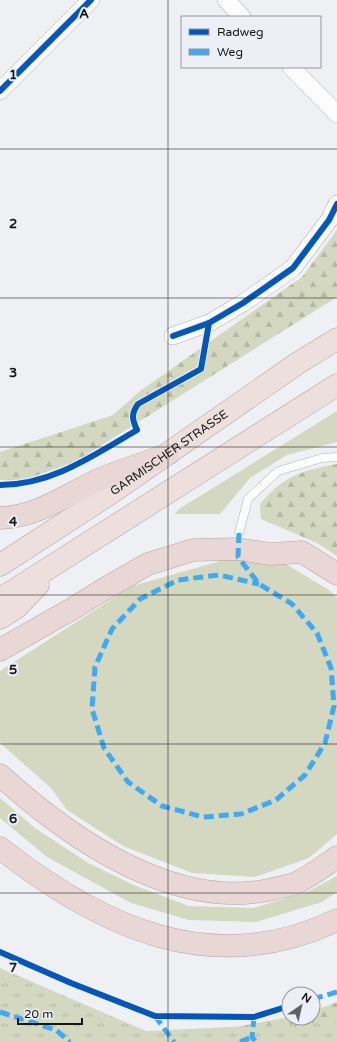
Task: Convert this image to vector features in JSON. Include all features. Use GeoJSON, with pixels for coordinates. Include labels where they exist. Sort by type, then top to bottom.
{"type":"FeatureCollection","features":[{"type":"Feature","properties":{"kind":"highway","name":"GARMISCHER STRASSE"},"geometry":{"type":"LineString","coordinates":[[0,565],[168,454],[298,363],[337,339]]}},
{"type":"Feature","properties":{"kind":"highway"},"geometry":{"type":"LineString","coordinates":[[6,608],[62,561],[337,385]]}},
{"type":"Feature","properties":{"kind":"highway"},"geometry":{"type":"LineString","coordinates":[[0,518],[34,512],[58,502],[94,482],[168,454]]}},
{"type":"Feature","properties":{"kind":"highway"},"geometry":{"type":"LineString","coordinates":[[0,650],[148,564],[193,550],[238,549],[270,554],[302,552],[337,574]]}},
{"type":"Feature","properties":{"kind":"highway"},"geometry":{"type":"LineString","coordinates":[[0,776],[23,796],[75,835],[120,861],[166,881],[199,890],[230,894],[260,892],[295,883],[337,857]]}},
{"type":"Feature","properties":{"kind":"highway"},"geometry":{"type":"LineString","coordinates":[[0,848],[27,869],[76,901],[131,928],[176,941],[222,946],[257,945],[293,938],[337,920]]}},
{"type":"Feature","properties":{"kind":"street"},"geometry":{"type":"LineString","coordinates":[[1,90],[91,0]]}},
{"type":"Feature","properties":{"kind":"street"},"geometry":{"type":"LineString","coordinates":[[226,0],[241,16]]}},
{"type":"Feature","properties":{"kind":"street"},"geometry":{"type":"LineString","coordinates":[[292,68],[337,114]]}},
{"type":"Feature","properties":{"kind":"street"},"geometry":{"type":"LineString","coordinates":[[173,336],[209,323],[243,303],[293,268],[329,220],[337,204]]}},
{"type":"Feature","properties":{"kind":"lane"},"geometry":{"type":"LineString","coordinates":[[239,534],[248,499],[278,472],[322,458],[337,457]]}},
{"type":"Feature","properties":{"kind":"green space"},"geometry":{"type":"Polygon","coordinates":[[[337,230],[337,297],[75,462],[24,480],[0,480],[0,452],[113,415],[140,391],[302,277],[337,230]]]}},
{"type":"Feature","properties":{"kind":"green space"},"geometry":{"type":"Polygon","coordinates":[[[337,411],[337,442],[287,455],[250,478],[220,514],[175,514],[179,509],[337,411]]]}},
{"type":"Feature","properties":{"kind":"green space"},"geometry":{"type":"Polygon","coordinates":[[[337,464],[337,556],[317,543],[261,519],[260,504],[269,494],[286,480],[303,472],[337,464]]]}},
{"type":"Feature","properties":{"kind":"green space"},"geometry":{"type":"Polygon","coordinates":[[[224,560],[279,560],[329,590],[337,598],[337,834],[309,858],[255,877],[192,873],[123,846],[67,810],[51,788],[0,743],[0,671],[132,586],[224,560]]]}},
{"type":"Feature","properties":{"kind":"green space"},"geometry":{"type":"Polygon","coordinates":[[[0,798],[35,828],[88,863],[136,886],[189,906],[253,908],[307,892],[337,876],[337,892],[322,902],[256,922],[189,920],[131,903],[47,857],[0,818],[0,798]]]}},
{"type":"Feature","properties":{"kind":"green space"},"geometry":{"type":"Polygon","coordinates":[[[0,968],[146,1031],[281,1025],[281,1026],[321,1026],[321,1023],[337,1022],[337,1042],[0,1042],[0,968]]]}},
{"type":"Feature","properties":{"kind":"green space"},"geometry":{"type":"Polygon","coordinates":[[[337,1002],[337,1042],[187,1030],[236,1027],[281,1019],[281,1026],[321,1026],[321,1008],[337,1002]]]}},
{"type":"Feature","properties":{"kind":"marked path"},"geometry":{"type":"LineString","coordinates":[[239,533],[238,557],[259,584],[292,604],[317,633],[331,668],[334,706],[325,743],[305,775],[276,800],[241,814],[203,817],[162,806],[128,782],[104,748],[92,709],[95,667],[112,629],[140,599],[178,580],[219,575],[259,584]]}},
{"type":"Feature","properties":{"kind":"marked path"},"geometry":{"type":"LineString","coordinates":[[321,997],[337,992]]}},
{"type":"Feature","properties":{"kind":"marked path"},"geometry":{"type":"LineString","coordinates":[[0,1012],[56,1030],[70,1042]]}},
{"type":"Feature","properties":{"kind":"marked path"},"geometry":{"type":"LineString","coordinates":[[155,1016],[174,1042]]}},
{"type":"Feature","properties":{"kind":"marked path"},"geometry":{"type":"LineString","coordinates":[[254,1017],[252,1037],[256,1042]]}},
{"type":"Feature","properties":{"kind":"marked path"},"geometry":{"type":"LineString","coordinates":[[240,1042],[252,1037]]}},
{"type":"Feature","properties":{"kind":"cycle path"},"geometry":{"type":"LineString","coordinates":[[0,91],[91,0]]}},
{"type":"Feature","properties":{"kind":"cycle path"},"geometry":{"type":"LineString","coordinates":[[173,336],[209,323],[243,303],[293,268],[329,220],[337,204]]}},
{"type":"Feature","properties":{"kind":"cycle path"},"geometry":{"type":"LineString","coordinates":[[0,485],[19,484],[55,474],[72,467],[137,430],[133,417],[134,411],[138,404],[201,369],[209,323]]}},
{"type":"Feature","properties":{"kind":"cycle path"},"geometry":{"type":"LineString","coordinates":[[0,952],[71,983],[155,1016],[254,1017],[281,1009]]}}]}
